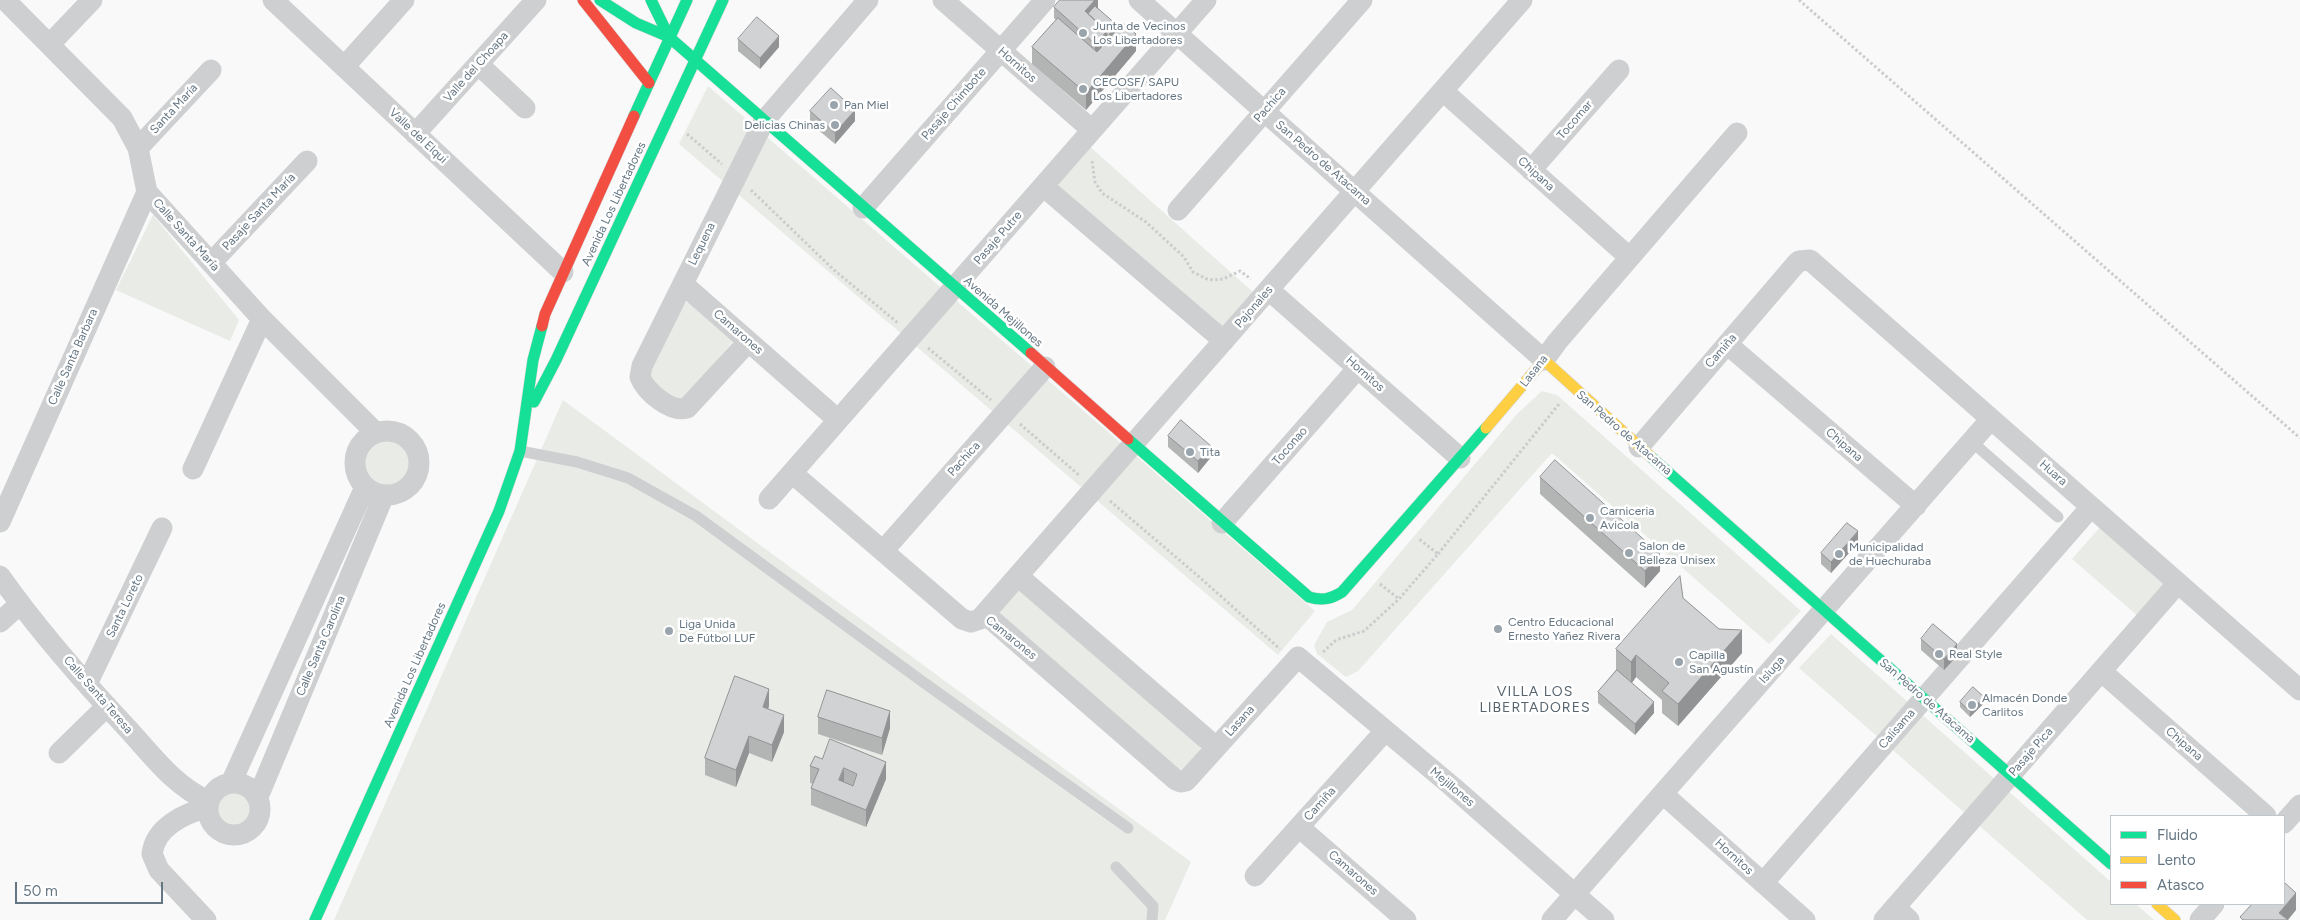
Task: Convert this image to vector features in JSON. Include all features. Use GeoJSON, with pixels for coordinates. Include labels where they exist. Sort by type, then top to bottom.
{"type":"FeatureCollection","features":[{"type":"Feature","properties":{"kind":"street","name":"Calle Santa María"},"geometry":{"type":"LineString","coordinates":[[5,0],[122,118],[138,148],[147,192],[262,319],[375,432]]}},
{"type":"Feature","properties":{"kind":"street"},"geometry":{"type":"LineString","coordinates":[[50,44],[92,0]]}},
{"type":"Feature","properties":{"kind":"street","name":"Valle del Elqui"},"geometry":{"type":"LineString","coordinates":[[273,0],[563,272]]}},
{"type":"Feature","properties":{"kind":"street"},"geometry":{"type":"LineString","coordinates":[[344,67],[404,0]]}},
{"type":"Feature","properties":{"kind":"street","name":"Valle del Choapa"},"geometry":{"type":"LineString","coordinates":[[415,134],[536,0]]}},
{"type":"Feature","properties":{"kind":"street"},"geometry":{"type":"LineString","coordinates":[[583,0],[649,83]]}},
{"type":"Feature","properties":{"kind":"street"},"geometry":{"type":"LineString","coordinates":[[600,0],[636,23],[669,37]]}},
{"type":"Feature","properties":{"kind":"street"},"geometry":{"type":"LineString","coordinates":[[651,0],[669,37]]}},
{"type":"Feature","properties":{"kind":"street","name":"Avenida Los Libertadores"},"geometry":{"type":"LineString","coordinates":[[315,920],[499,511],[520,451],[526,416],[528,388],[538,337],[545,314],[687,0]]}},
{"type":"Feature","properties":{"kind":"street","name":"Avenida Los Libertadores"},"geometry":{"type":"LineString","coordinates":[[526,416],[556,360],[723,0]]}},
{"type":"Feature","properties":{"kind":"street","name":"Lequena"},"geometry":{"type":"LineString","coordinates":[[748,342],[687,408],[676,409],[670,406],[647,388],[640,377],[642,366],[764,120],[868,0]]}},
{"type":"Feature","properties":{"kind":"street","name":"Hornitos"},"geometry":{"type":"LineString","coordinates":[[943,0],[1001,51],[1085,138]]}},
{"type":"Feature","properties":{"kind":"street","name":"Pasaje Chimbote"},"geometry":{"type":"LineString","coordinates":[[863,208],[1045,0]]}},
{"type":"Feature","properties":{"kind":"street","name":"San Pedro de Atacama"},"geometry":{"type":"LineString","coordinates":[[1139,0],[1544,360],[1572,388],[2110,863]]}},
{"type":"Feature","properties":{"kind":"street","name":"Pasaje Putre"},"geometry":{"type":"LineString","coordinates":[[769,499],[1206,0]]}},
{"type":"Feature","properties":{"kind":"street","name":"Pachica"},"geometry":{"type":"LineString","coordinates":[[1178,210],[1362,0]]}},
{"type":"Feature","properties":{"kind":"street","name":"Pajonales"},"geometry":{"type":"LineString","coordinates":[[985,614],[1519,1]]}},
{"type":"Feature","properties":{"kind":"street","name":"Avenida Mejillones"},"geometry":{"type":"LineString","coordinates":[[669,37],[1303,593],[1316,600],[1323,600]]}},
{"type":"Feature","properties":{"kind":"street"},"geometry":{"type":"LineString","coordinates":[[478,64],[525,108]]}},
{"type":"Feature","properties":{"kind":"street","name":"Santa María"},"geometry":{"type":"LineString","coordinates":[[138,148],[211,70]]}},
{"type":"Feature","properties":{"kind":"street","name":"Tocomar"},"geometry":{"type":"LineString","coordinates":[[1531,170],[1619,70]]}},
{"type":"Feature","properties":{"kind":"street","name":"Chipana"},"geometry":{"type":"LineString","coordinates":[[1442,91],[1629,257]]}},
{"type":"Feature","properties":{"kind":"street","name":"Lasana"},"geometry":{"type":"LineString","coordinates":[[1323,600],[1330,599],[1342,592],[1402,525],[1531,377],[1629,257],[1737,133]]}},
{"type":"Feature","properties":{"kind":"street","name":"Pasaje Santa María"},"geometry":{"type":"LineString","coordinates":[[211,263],[307,161]]}},
{"type":"Feature","properties":{"kind":"street"},"geometry":{"type":"LineString","coordinates":[[1043,186],[1224,341]]}},
{"type":"Feature","properties":{"kind":"street","name":"Calle Santa Barbara"},"geometry":{"type":"LineString","coordinates":[[0,522],[147,192]]}},
{"type":"Feature","properties":{"kind":"street","name":"Camiña"},"geometry":{"type":"LineString","coordinates":[[1639,446],[1795,265],[1805,260]]}},
{"type":"Feature","properties":{"kind":"street","name":"Huara"},"geometry":{"type":"LineString","coordinates":[[1805,260],[1814,263],[2300,690]]}},
{"type":"Feature","properties":{"kind":"street","name":"Camarones"},"geometry":{"type":"LineString","coordinates":[[682,284],[838,420]]}},
{"type":"Feature","properties":{"kind":"street","name":"Hornitos"},"geometry":{"type":"LineString","coordinates":[[1269,290],[1460,458]]}},
{"type":"Feature","properties":{"kind":"street"},"geometry":{"type":"LineString","coordinates":[[193,469],[262,319]]}},
{"type":"Feature","properties":{"kind":"street","name":"Chipana"},"geometry":{"type":"LineString","coordinates":[[1726,344],[1916,506]]}},
{"type":"Feature","properties":{"kind":"street","name":"Pachica"},"geometry":{"type":"LineString","coordinates":[[883,551],[1046,368]]}},
{"type":"Feature","properties":{"kind":"street","name":"Toconao"},"geometry":{"type":"LineString","coordinates":[[1222,523],[1358,368]]}},
{"type":"Feature","properties":{"kind":"street","name":"Isluga"},"geometry":{"type":"LineString","coordinates":[[1552,920],[1991,419]]}},
{"type":"Feature","properties":{"kind":"street"},"geometry":{"type":"LineString","coordinates":[[396,431],[406,436],[413,444],[418,458],[417,474],[412,483],[404,490],[395,494],[374,491],[358,478],[355,456],[359,446],[375,432],[396,431]]}},
{"type":"Feature","properties":{"kind":"street","name":"Camarones"},"geometry":{"type":"LineString","coordinates":[[792,473],[962,619],[976,622],[985,614],[1176,780],[1181,782]]}},
{"type":"Feature","properties":{"kind":"street","name":"Calle Santa Carolina"},"geometry":{"type":"LineString","coordinates":[[231,782],[374,491]]}},
{"type":"Feature","properties":{"kind":"street","name":"Calle Santa Carolina"},"geometry":{"type":"LineString","coordinates":[[258,797],[374,491]]}},
{"type":"Feature","properties":{"kind":"street","name":"Calisama"},"geometry":{"type":"LineString","coordinates":[[1763,883],[2091,507]]}},
{"type":"Feature","properties":{"kind":"street","name":"Santa Loreto"},"geometry":{"type":"LineString","coordinates":[[87,684],[162,528]]}},
{"type":"Feature","properties":{"kind":"street","name":"Calle Santa Teresa"},"geometry":{"type":"LineString","coordinates":[[0,576],[20,604],[107,706],[178,783],[208,804]]}},
{"type":"Feature","properties":{"kind":"street"},"geometry":{"type":"LineString","coordinates":[[1018,576],[1216,747]]}},
{"type":"Feature","properties":{"kind":"street","name":"Pasaje Pica"},"geometry":{"type":"LineString","coordinates":[[1896,916],[2011,775],[2178,583]]}},
{"type":"Feature","properties":{"kind":"street"},"geometry":{"type":"LineString","coordinates":[[0,622],[20,604]]}},
{"type":"Feature","properties":{"kind":"street","name":"Lasana"},"geometry":{"type":"LineString","coordinates":[[1181,782],[1186,781],[1216,747],[1303,662]]}},
{"type":"Feature","properties":{"kind":"street","name":"Mejillones"},"geometry":{"type":"LineString","coordinates":[[1303,662],[1454,788],[1604,920]]}},
{"type":"Feature","properties":{"kind":"street","name":"Chipana"},"geometry":{"type":"LineString","coordinates":[[2101,672],[2265,815]]}},
{"type":"Feature","properties":{"kind":"street"},"geometry":{"type":"LineString","coordinates":[[59,753],[107,706]]}},
{"type":"Feature","properties":{"kind":"street","name":"Camiña"},"geometry":{"type":"LineString","coordinates":[[1255,876],[1385,731]]}},
{"type":"Feature","properties":{"kind":"street"},"geometry":{"type":"LineString","coordinates":[[206,920],[159,870],[152,854],[157,839],[180,817],[208,804],[217,788],[231,782],[247,786],[258,797],[260,815],[256,823],[242,834],[234,835],[218,830],[212,823],[208,804]]}},
{"type":"Feature","properties":{"kind":"street","name":"Hornitos"},"geometry":{"type":"LineString","coordinates":[[1663,794],[1805,920]]}},
{"type":"Feature","properties":{"kind":"street"},"geometry":{"type":"LineString","coordinates":[[2285,822],[2300,805]]}},
{"type":"Feature","properties":{"kind":"street","name":"Camarones"},"geometry":{"type":"LineString","coordinates":[[1300,827],[1406,920]]}},
{"type":"Feature","properties":{"kind":"street"},"geometry":{"type":"LineString","coordinates":[[2157,905],[2175,920]]}},
{"type":"Feature","properties":{"kind":"street"},"geometry":{"type":"LineString","coordinates":[[2200,920],[2213,905]]}},
{"type":"Feature","properties":{"kind":"lane"},"geometry":{"type":"LineString","coordinates":[[1971,442],[2058,517]]}},
{"type":"Feature","properties":{"kind":"lane"},"geometry":{"type":"LineString","coordinates":[[520,451],[577,462],[628,478],[696,516],[915,677],[1128,828]]}},
{"type":"Feature","properties":{"kind":"lane"},"geometry":{"type":"LineString","coordinates":[[1116,867],[1153,906],[1152,920]]}},
{"type":"Feature","properties":{"kind":"path"},"geometry":{"type":"LineString","coordinates":[[1799,0],[2300,438]]}},
{"type":"Feature","properties":{"kind":"path"},"geometry":{"type":"LineString","coordinates":[[669,118],[736,176]]}},
{"type":"Feature","properties":{"kind":"path"},"geometry":{"type":"LineString","coordinates":[[1085,138],[1093,163],[1095,182],[1102,193],[1146,222],[1184,257],[1193,272],[1207,279],[1214,280],[1223,279],[1240,271],[1269,290]]}},
{"type":"Feature","properties":{"kind":"path"},"geometry":{"type":"LineString","coordinates":[[1303,662],[1336,640],[1364,631],[1399,599],[1438,554],[1572,388]]}},
{"type":"Feature","properties":{"kind":"path"},"geometry":{"type":"LineString","coordinates":[[1402,525],[1438,554]]}},
{"type":"Feature","properties":{"kind":"shaded area"},"geometry":{"type":"Polygon","coordinates":[[[708,86],[1315,611],[1278,655],[679,144],[708,86]]]}},
{"type":"Feature","properties":{"kind":"shaded area"},"geometry":{"type":"Polygon","coordinates":[[[1088,145],[1254,293],[1225,327],[1217,326],[1058,189],[1059,180],[1088,145]]]}},
{"type":"Feature","properties":{"kind":"shaded area"},"geometry":{"type":"Polygon","coordinates":[[[153,215],[239,320],[230,341],[116,290],[153,215]]]}},
{"type":"Feature","properties":{"kind":"shaded area"},"geometry":{"type":"Polygon","coordinates":[[[687,302],[691,303],[733,341],[682,403],[655,385],[650,376],[652,366],[682,307],[687,302]]]}},
{"type":"Feature","properties":{"kind":"shaded area"},"geometry":{"type":"Polygon","coordinates":[[[1542,391],[1557,395],[1801,611],[1769,644],[1552,453],[1358,671],[1346,677],[1317,654],[1314,645],[1327,622],[1352,610],[1517,414],[1542,391]]]}},
{"type":"Feature","properties":{"kind":"shaded area","name":"Liga Unida De Fútbol LUF"},"geometry":{"type":"Polygon","coordinates":[[[563,400],[1191,862],[1165,920],[334,920],[563,400]]]}},
{"type":"Feature","properties":{"kind":"shaded area"},"geometry":{"type":"Polygon","coordinates":[[[382,436],[392,436],[406,443],[413,457],[413,467],[406,481],[392,488],[382,488],[372,484],[365,477],[361,467],[361,457],[365,447],[372,440],[382,436]]]}},
{"type":"Feature","properties":{"kind":"shaded area"},"geometry":{"type":"Polygon","coordinates":[[[2101,526],[2167,584],[2138,616],[2072,559],[2101,526]]]}},
{"type":"Feature","properties":{"kind":"shaded area"},"geometry":{"type":"Polygon","coordinates":[[[1012,590],[1020,591],[1197,741],[1201,750],[1193,767],[1181,770],[997,616],[1012,590]]]}},
{"type":"Feature","properties":{"kind":"shaded area"},"geometry":{"type":"Polygon","coordinates":[[[1831,634],[2110,881],[2110,905],[2137,905],[2154,920],[2087,920],[1799,668],[1831,634]]]}},
{"type":"Feature","properties":{"kind":"shaded area"},"geometry":{"type":"Polygon","coordinates":[[[234,791],[247,796],[252,809],[247,822],[234,827],[221,822],[216,809],[221,796],[234,791]]]}},
{"type":"Feature","properties":{"kind":"building"},"geometry":{"type":"Polygon","coordinates":[[[1060,0],[1095,0],[1085,11],[1107,31],[1095,44],[1054,7],[1060,0]]]}},
{"type":"Feature","properties":{"kind":"building"},"geometry":{"type":"Polygon","coordinates":[[[1095,6],[1117,25],[1107,37],[1107,31],[1088,14],[1095,6]]]}},
{"type":"Feature","properties":{"kind":"building"},"geometry":{"type":"Polygon","coordinates":[[[757,17],[779,36],[760,58],[738,39],[757,17]]]}},
{"type":"Feature","properties":{"kind":"building"},"geometry":{"type":"Polygon","coordinates":[[[1058,18],[1097,52],[1123,23],[1136,34],[1086,93],[1032,47],[1058,18]]]}},
{"type":"Feature","properties":{"kind":"building"},"geometry":{"type":"Polygon","coordinates":[[[831,88],[855,110],[835,133],[810,111],[831,88]]]}},
{"type":"Feature","properties":{"kind":"building"},"geometry":{"type":"Polygon","coordinates":[[[1181,420],[1211,446],[1198,461],[1168,436],[1181,420]]]}},
{"type":"Feature","properties":{"kind":"building"},"geometry":{"type":"Polygon","coordinates":[[[1555,460],[1660,554],[1645,571],[1540,477],[1555,460]]]}},
{"type":"Feature","properties":{"kind":"building"},"geometry":{"type":"Polygon","coordinates":[[[1847,523],[1858,531],[1831,562],[1821,553],[1847,523]]]}},
{"type":"Feature","properties":{"kind":"building","name":"Capilla San Agustín"},"geometry":{"type":"Polygon","coordinates":[[[1680,576],[1683,598],[1719,629],[1742,630],[1678,704],[1662,691],[1669,683],[1636,655],[1631,662],[1616,649],[1680,576]]]}},
{"type":"Feature","properties":{"kind":"building"},"geometry":{"type":"Polygon","coordinates":[[[1933,624],[1957,644],[1944,659],[1921,639],[1933,624]]]}},
{"type":"Feature","properties":{"kind":"building"},"geometry":{"type":"Polygon","coordinates":[[[1617,670],[1654,702],[1635,724],[1598,692],[1617,670]]]}},
{"type":"Feature","properties":{"kind":"building"},"geometry":{"type":"Polygon","coordinates":[[[735,676],[769,689],[763,707],[784,715],[772,745],[749,736],[736,770],[705,758],[735,676]]]}},
{"type":"Feature","properties":{"kind":"building"},"geometry":{"type":"Polygon","coordinates":[[[1973,687],[1984,697],[1970,711],[1960,702],[1973,687]]]}},
{"type":"Feature","properties":{"kind":"building"},"geometry":{"type":"Polygon","coordinates":[[[827,690],[890,711],[882,738],[818,717],[827,690]]]}},
{"type":"Feature","properties":{"kind":"building"},"geometry":{"type":"Polygon","coordinates":[[[830,739],[886,762],[866,810],[811,788],[819,769],[810,766],[815,756],[822,759],[830,739]],[[844,768],[839,780],[853,786],[857,774],[844,768]]]}},
{"type":"Feature","properties":{"kind":"building"},"geometry":{"type":"Polygon","coordinates":[[[2285,883],[2296,893],[2279,913],[2288,920],[2243,920],[2240,917],[2251,905],[2285,905],[2285,883]]]}},
{"type":"Feature","properties":{"kind":"traffic: fast"},"geometry":{"type":"LineString","coordinates":[[600,0],[636,23],[669,37]]}},
{"type":"Feature","properties":{"kind":"traffic: fast"},"geometry":{"type":"LineString","coordinates":[[651,0],[669,37],[1031,353]]}},
{"type":"Feature","properties":{"kind":"traffic: fast"},"geometry":{"type":"LineString","coordinates":[[634,116],[687,0]]}},
{"type":"Feature","properties":{"kind":"traffic: fast"},"geometry":{"type":"LineString","coordinates":[[534,402],[556,360],[723,0]]}},
{"type":"Feature","properties":{"kind":"traffic: fast"},"geometry":{"type":"LineString","coordinates":[[315,920],[499,511],[520,451],[533,360],[542,326]]}},
{"type":"Feature","properties":{"kind":"traffic: fast"},"geometry":{"type":"LineString","coordinates":[[1128,439],[1309,597],[1322,599],[1330,598],[1342,592],[1486,428]]}},
{"type":"Feature","properties":{"kind":"traffic: fast"},"geometry":{"type":"LineString","coordinates":[[1651,457],[2110,863]]}},
{"type":"Feature","properties":{"kind":"traffic: slow"},"geometry":{"type":"LineString","coordinates":[[1486,428],[1544,360],[1651,457]]}},
{"type":"Feature","properties":{"kind":"traffic: slow"},"geometry":{"type":"LineString","coordinates":[[2158,905],[2175,920]]}},
{"type":"Feature","properties":{"kind":"traffic: jam"},"geometry":{"type":"LineString","coordinates":[[583,0],[649,83]]}},
{"type":"Feature","properties":{"kind":"traffic: jam"},"geometry":{"type":"LineString","coordinates":[[542,326],[545,314],[634,116]]}},
{"type":"Feature","properties":{"kind":"traffic: jam"},"geometry":{"type":"LineString","coordinates":[[1031,353],[1128,439]]}},
{"type":"Feature","properties":{"kind":"place","name":"Junta de Vecinos Los Libertadores"},"geometry":{"type":"Point","coordinates":[1083,33]}},
{"type":"Feature","properties":{"kind":"place","name":"CECOSF/ SAPU Los Libertadores"},"geometry":{"type":"Point","coordinates":[1083,89]}},
{"type":"Feature","properties":{"kind":"place","name":"Pan Miel"},"geometry":{"type":"Point","coordinates":[834,105]}},
{"type":"Feature","properties":{"kind":"place","name":"Delicias Chinas"},"geometry":{"type":"Point","coordinates":[835,125]}},
{"type":"Feature","properties":{"kind":"place","name":"Tita"},"geometry":{"type":"Point","coordinates":[1190,452]}},
{"type":"Feature","properties":{"kind":"place","name":"Carniceria Avicola"},"geometry":{"type":"Point","coordinates":[1590,518]}},
{"type":"Feature","properties":{"kind":"place","name":"Salon de Belleza Unisex"},"geometry":{"type":"Point","coordinates":[1629,553]}},
{"type":"Feature","properties":{"kind":"place","name":"Municipalidad de Huechuraba"},"geometry":{"type":"Point","coordinates":[1839,554]}},
{"type":"Feature","properties":{"kind":"place","name":"Centro Educacional Ernesto Yañez Rivera"},"geometry":{"type":"Point","coordinates":[1498,629]}},
{"type":"Feature","properties":{"kind":"place","name":"Liga Unida De Fútbol LUF"},"geometry":{"type":"Point","coordinates":[669,631]}},
{"type":"Feature","properties":{"kind":"place","name":"Real Style"},"geometry":{"type":"Point","coordinates":[1939,654]}},
{"type":"Feature","properties":{"kind":"place","name":"Capilla San Agustín"},"geometry":{"type":"Point","coordinates":[1679,662]}},
{"type":"Feature","properties":{"kind":"place","name":"Almacén Donde Carlitos"},"geometry":{"type":"Point","coordinates":[1972,705]}},
{"type":"Feature","properties":{"kind":"district","name":"VILLA LOS LIBERTADORES"},"geometry":{"type":"Point","coordinates":[1535,700]}}]}
